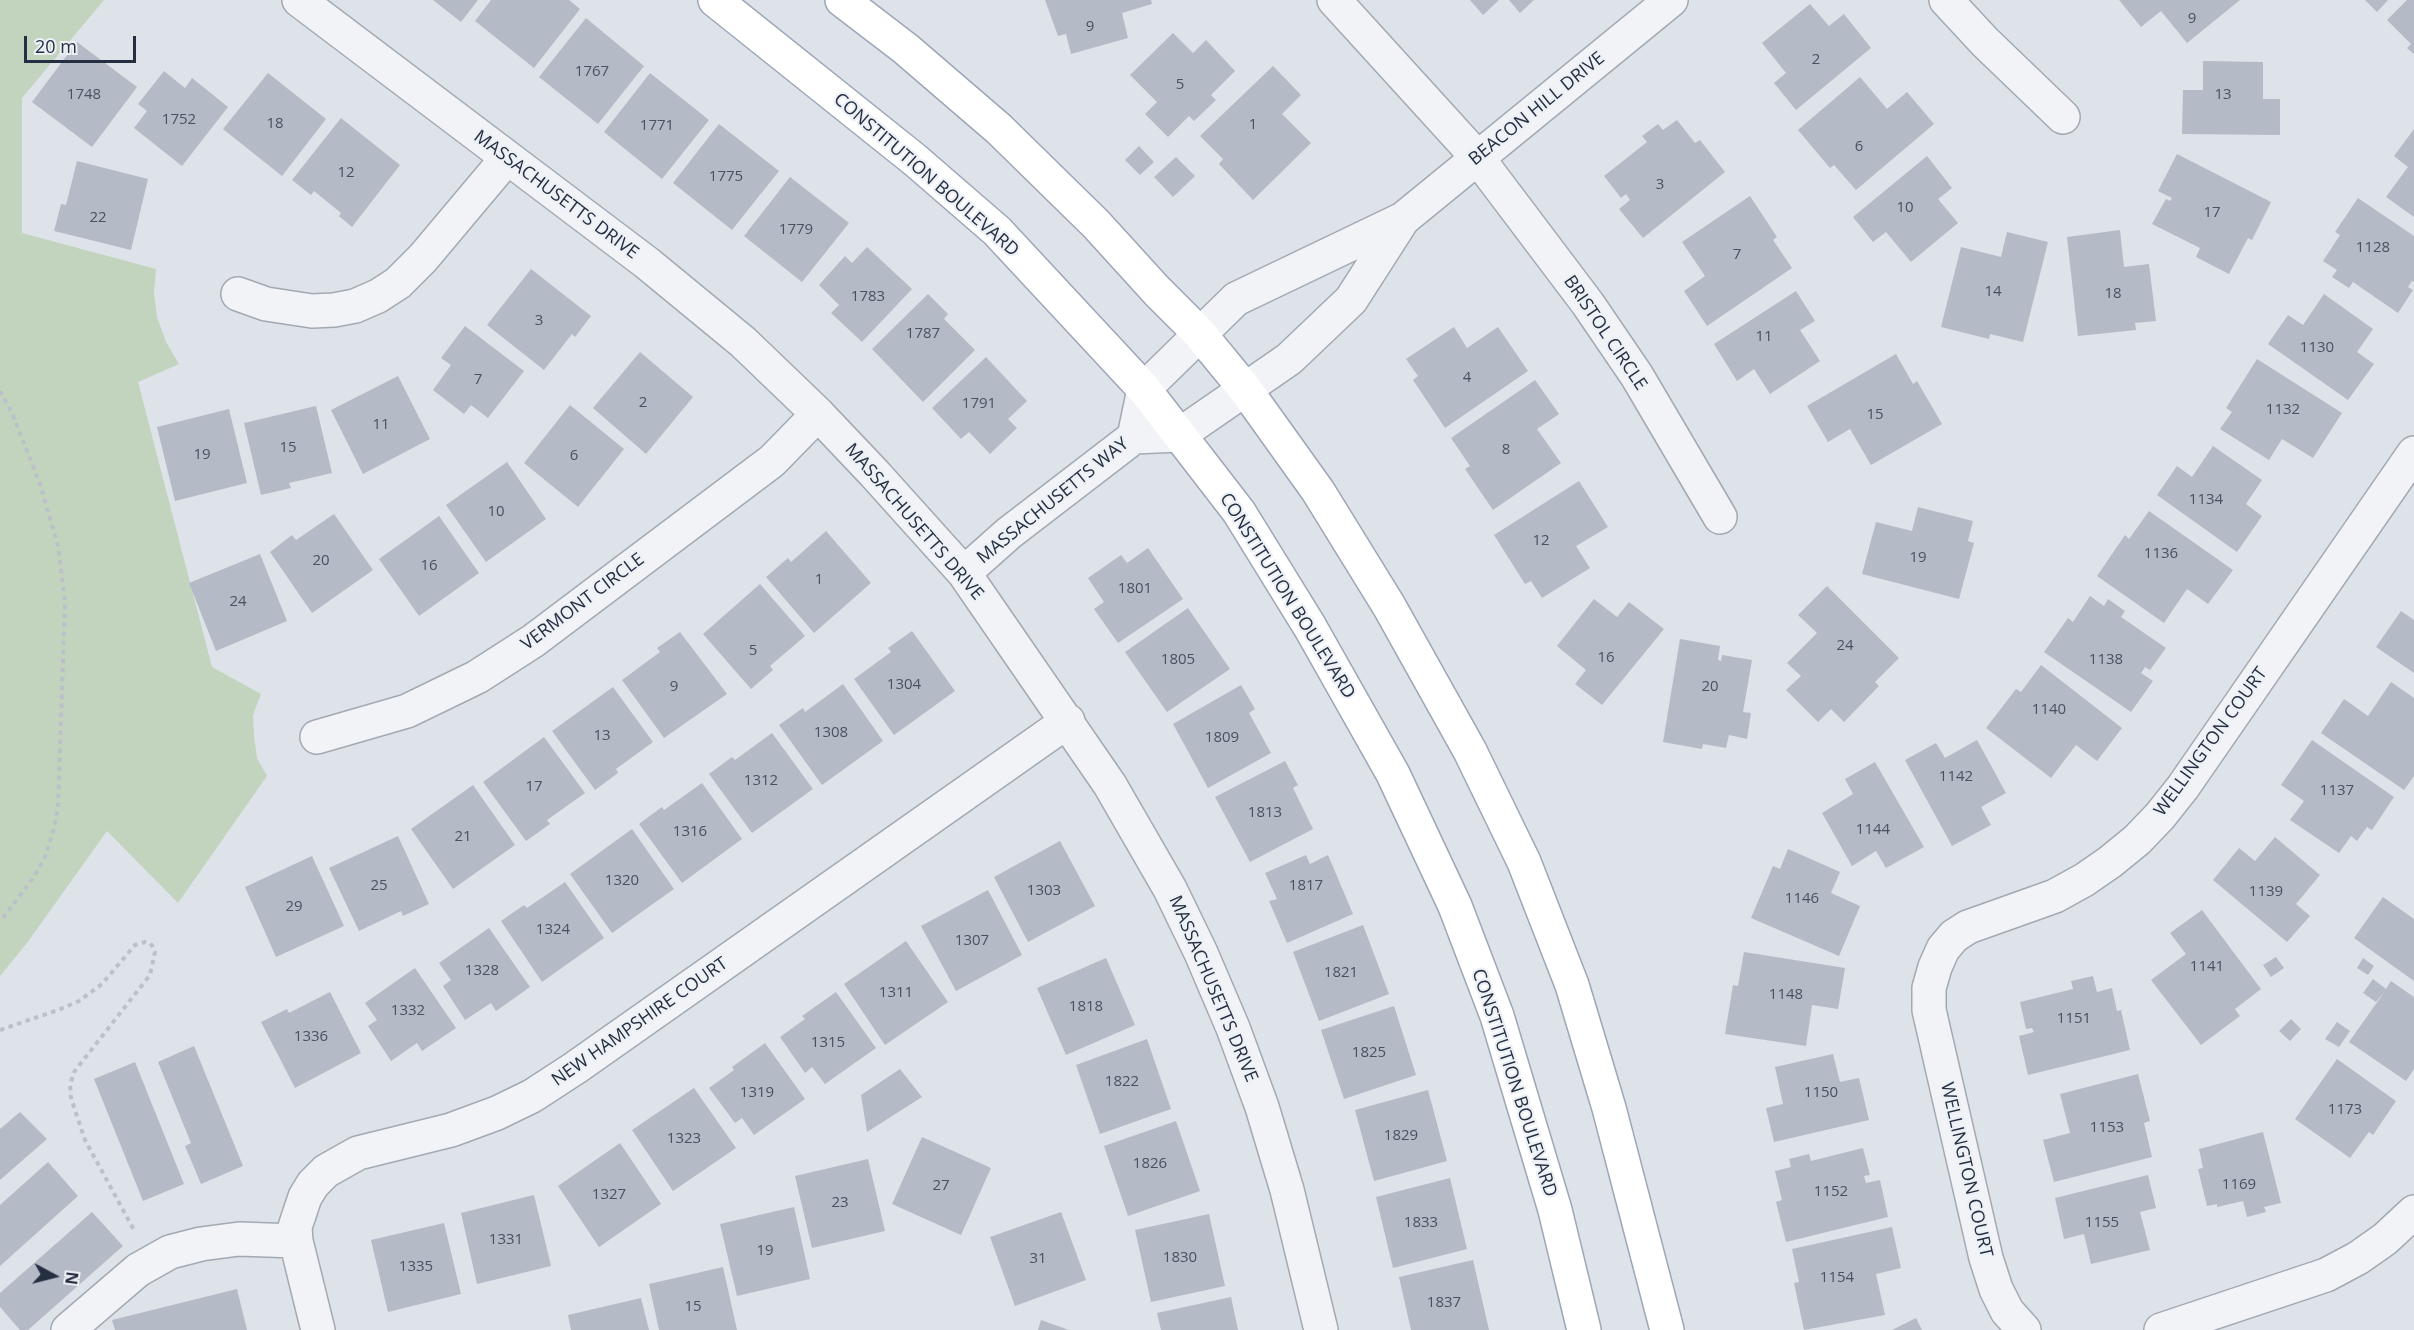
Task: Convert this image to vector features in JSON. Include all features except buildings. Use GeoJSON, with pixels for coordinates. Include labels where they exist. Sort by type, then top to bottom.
{"type":"FeatureCollection","features":[{"type":"Feature","properties":{"kind":"main road","name":"CONSTITUTION BOULEVARD"},"geometry":{"type":"LineString","coordinates":[[715,0],[915,160],[997,231],[1144,389],[1239,512],[1310,627],[1393,774],[1455,906],[1497,1016],[1555,1210],[1584,1330]]}},
{"type":"Feature","properties":{"kind":"main road"},"geometry":{"type":"LineString","coordinates":[[842,0],[906,49],[999,129],[1096,224],[1199,333],[1245,389],[1318,491],[1389,606],[1470,751],[1524,862],[1572,985],[1609,1108],[1667,1330]]}},
{"type":"Feature","properties":{"kind":"street","name":"MASSACHUSETTS DRIVE"},"geometry":{"type":"LineString","coordinates":[[298,0],[682,292],[743,342],[874,472],[964,573],[1110,785],[1170,889],[1201,953],[1233,1028],[1262,1107],[1287,1190],[1321,1330]]}},
{"type":"Feature","properties":{"kind":"street","name":"BRISTOL CIRCLE"},"geometry":{"type":"LineString","coordinates":[[1334,0],[1477,157],[1588,304],[1631,367],[1720,517]]}},
{"type":"Feature","properties":{"kind":"street","name":"BEACON HILL DRIVE"},"geometry":{"type":"LineString","coordinates":[[1144,389],[1199,333],[1245,292],[1403,219],[1671,0]]}},
{"type":"Feature","properties":{"kind":"street"},"geometry":{"type":"LineString","coordinates":[[1946,0],[1985,42],[2063,117]]}},
{"type":"Feature","properties":{"kind":"street"},"geometry":{"type":"LineString","coordinates":[[238,294],[266,304],[312,311],[355,306],[378,296],[398,283],[423,258],[507,158]]}},
{"type":"Feature","properties":{"kind":"street","name":"BEACON HILL DRIVE"},"geometry":{"type":"LineString","coordinates":[[1179,435],[1289,359],[1351,300],[1403,219]]}},
{"type":"Feature","properties":{"kind":"street","name":"MASSACHUSETTS WAY"},"geometry":{"type":"LineString","coordinates":[[964,573],[1010,533],[1134,437],[1144,389]]}},
{"type":"Feature","properties":{"kind":"street","name":"VERMONT CIRCLE"},"geometry":{"type":"LineString","coordinates":[[317,737],[407,711],[477,677],[533,641],[772,460],[818,414]]}},
{"type":"Feature","properties":{"kind":"street"},"geometry":{"type":"LineString","coordinates":[[1134,437],[1179,435]]}},
{"type":"Feature","properties":{"kind":"street","name":"WELLINGTON COURT"},"geometry":{"type":"LineString","coordinates":[[2024,1330],[2007,1311],[1996,1289],[1986,1258],[1929,1010],[1929,988],[1943,949],[1954,936],[1968,927],[2055,896],[2084,880],[2137,840],[2160,816],[2183,787],[2414,453]]}},
{"type":"Feature","properties":{"kind":"street","name":"NEW HAMPSHIRE COURT"},"geometry":{"type":"LineString","coordinates":[[318,1330],[296,1241],[295,1227],[305,1197],[313,1184],[326,1171],[358,1153],[451,1130],[497,1113],[532,1096],[1068,721]]}},
{"type":"Feature","properties":{"kind":"street"},"geometry":{"type":"LineString","coordinates":[[2161,1330],[2326,1275],[2358,1258],[2385,1239],[2414,1212]]}},
{"type":"Feature","properties":{"kind":"street"},"geometry":{"type":"LineString","coordinates":[[68,1330],[121,1283],[152,1261],[170,1252],[201,1244],[239,1239],[296,1241]]}},
{"type":"Feature","properties":{"kind":"path"},"geometry":{"type":"LineString","coordinates":[[0,391],[12,413],[40,483],[58,546],[65,601],[58,808],[54,829],[45,857],[34,877],[0,922]]}},
{"type":"Feature","properties":{"kind":"path"},"geometry":{"type":"LineString","coordinates":[[0,1030],[79,1001],[102,984],[135,945],[146,942],[153,947],[155,952],[150,975],[74,1072],[70,1085],[71,1098],[85,1140],[152,1261]]}},
{"type":"Feature","properties":{"kind":"green space"},"geometry":{"type":"Polygon","coordinates":[[[0,0],[104,0],[22,98],[22,233],[156,269],[154,293],[157,317],[166,342],[179,364],[138,382],[212,667],[261,694],[253,715],[254,736],[257,758],[267,776],[178,903],[107,831],[27,943],[0,976],[0,0]]]}}]}
